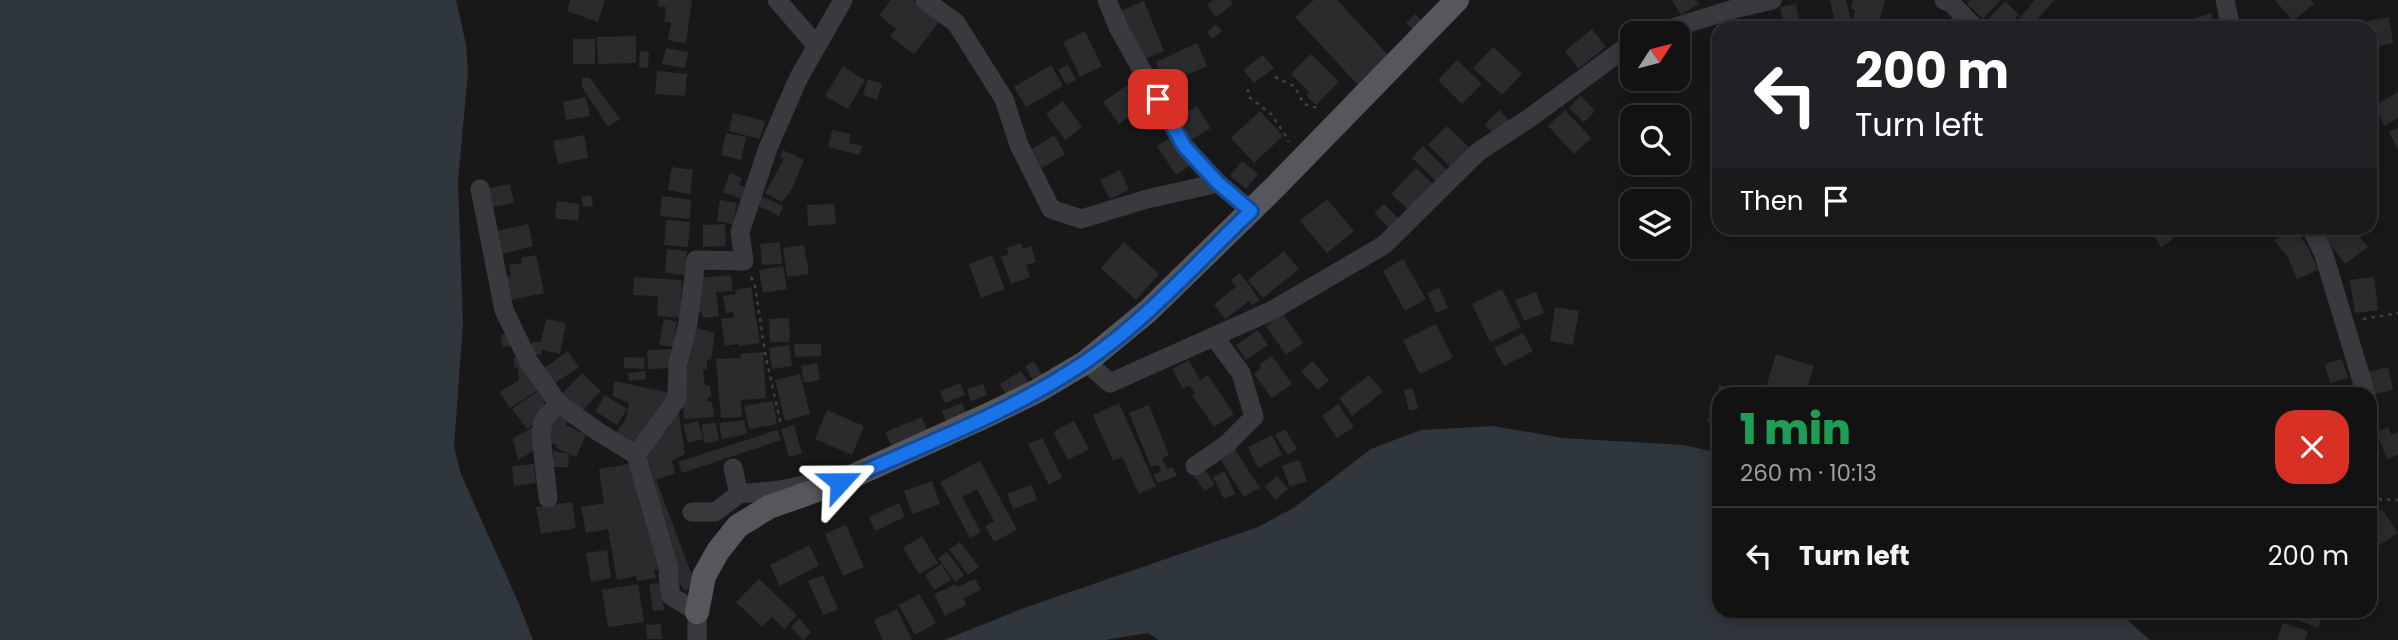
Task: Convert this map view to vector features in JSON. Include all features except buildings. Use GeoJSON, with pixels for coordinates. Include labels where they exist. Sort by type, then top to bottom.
{"type":"FeatureCollection","features":[{"type":"Feature","properties":{"kind":"main road"},"geometry":{"type":"LineString","coordinates":[[697,612],[704,576],[718,551],[738,526],[769,507],[840,482],[1027,396],[1086,362],[1148,311],[1251,211],[1457,0]]}},
{"type":"Feature","properties":{"kind":"street"},"geometry":{"type":"LineString","coordinates":[[776,0],[817,46]]}},
{"type":"Feature","properties":{"kind":"street"},"geometry":{"type":"LineString","coordinates":[[636,454],[677,399],[678,364],[688,323],[696,260],[744,261],[740,232],[768,148],[799,77],[844,0]]}},
{"type":"Feature","properties":{"kind":"street"},"geometry":{"type":"LineString","coordinates":[[925,0],[956,23],[1004,99],[1020,145],[1051,209],[1081,219],[1147,199],[1218,183]]}},
{"type":"Feature","properties":{"kind":"street"},"geometry":{"type":"LineString","coordinates":[[1107,0],[1119,29],[1184,146],[1218,183],[1251,211]]}},
{"type":"Feature","properties":{"kind":"street"},"geometry":{"type":"LineString","coordinates":[[1690,23],[1772,0]]}},
{"type":"Feature","properties":{"kind":"street"},"geometry":{"type":"LineString","coordinates":[[2225,0],[2230,21]]}},
{"type":"Feature","properties":{"kind":"street"},"geometry":{"type":"LineString","coordinates":[[1948,1],[1968,21]]}},
{"type":"Feature","properties":{"kind":"street"},"geometry":{"type":"LineString","coordinates":[[1086,362],[1110,383],[1271,311],[1384,245],[1478,152],[1620,52]]}},
{"type":"Feature","properties":{"kind":"street"},"geometry":{"type":"LineString","coordinates":[[480,189],[504,310],[529,362],[558,403],[636,454],[669,569],[671,596],[697,612],[697,640]]}},
{"type":"Feature","properties":{"kind":"street"},"geometry":{"type":"LineString","coordinates":[[2315,235],[2323,251],[2366,387]]}},
{"type":"Feature","properties":{"kind":"street"},"geometry":{"type":"LineString","coordinates":[[1195,466],[1227,444],[1254,417],[1241,373],[1215,338]]}},
{"type":"Feature","properties":{"kind":"street"},"geometry":{"type":"LineString","coordinates":[[548,498],[541,433],[543,421],[558,403]]}},
{"type":"Feature","properties":{"kind":"street"},"geometry":{"type":"LineString","coordinates":[[733,468],[739,494]]}},
{"type":"Feature","properties":{"kind":"street"},"geometry":{"type":"LineString","coordinates":[[692,512],[715,512],[739,494],[780,490],[825,480],[840,482]]}},
{"type":"Feature","properties":{"kind":"path"},"geometry":{"type":"LineString","coordinates":[[1275,77],[1294,86],[1304,104],[1322,109],[1339,120]]}},
{"type":"Feature","properties":{"kind":"path"},"geometry":{"type":"LineString","coordinates":[[1248,89],[1248,96],[1271,114],[1288,139],[1287,149]]}},
{"type":"Feature","properties":{"kind":"path"},"geometry":{"type":"LineString","coordinates":[[744,261],[755,286],[765,353],[781,425]]}},
{"type":"Feature","properties":{"kind":"path"},"geometry":{"type":"LineString","coordinates":[[2346,323],[2398,313]]}},
{"type":"Feature","properties":{"kind":"path"},"geometry":{"type":"LineString","coordinates":[[2377,499],[2398,500]]}},
{"type":"Feature","properties":{"kind":"shaded area"},"geometry":{"type":"Polygon","coordinates":[[[0,0],[456,0],[466,44],[468,72],[458,181],[463,323],[454,447],[461,474],[533,640],[0,640],[0,0]]]}},
{"type":"Feature","properties":{"kind":"shaded area"},"geometry":{"type":"Polygon","coordinates":[[[1493,426],[1563,438],[1684,445],[1712,452],[1712,618],[2125,618],[2150,640],[1159,640],[1148,633],[1105,640],[944,640],[1024,608],[1258,527],[1295,507],[1371,449],[1421,430],[1493,426]]]}},
{"type":"Feature","properties":{"kind":"route"},"geometry":{"type":"LineString","coordinates":[[840,482],[1040,390],[1086,362],[1148,311],[1251,211],[1218,183],[1184,146],[1158,99]]}}]}
